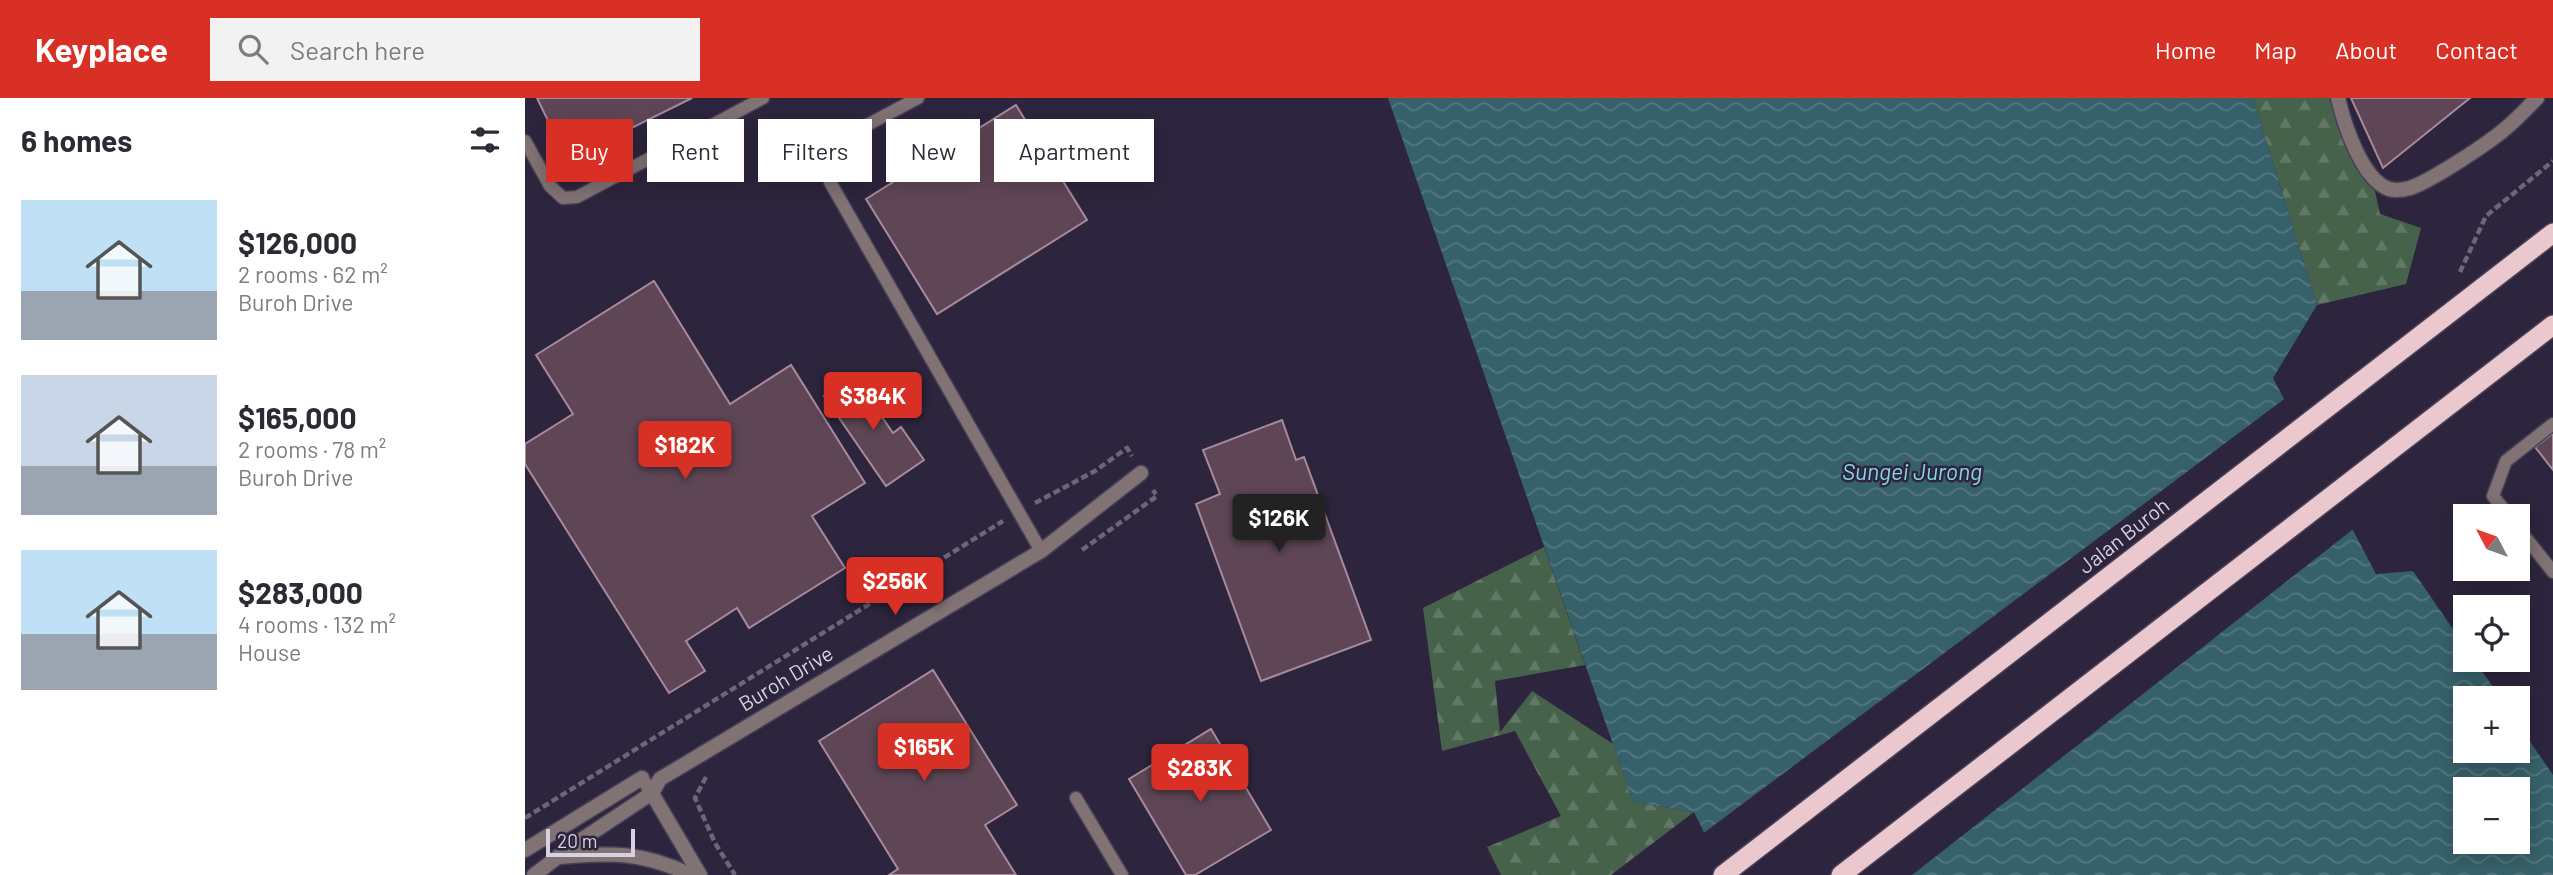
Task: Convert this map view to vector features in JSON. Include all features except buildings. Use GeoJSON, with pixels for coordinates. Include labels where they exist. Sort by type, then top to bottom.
{"type":"FeatureCollection","features":[{"type":"Feature","properties":{"kind":"highway","name":"Jalan Buroh"},"geometry":{"type":"LineString","coordinates":[[1723,875],[2553,233]]}},
{"type":"Feature","properties":{"kind":"highway"},"geometry":{"type":"LineString","coordinates":[[1841,875],[2553,325]]}},
{"type":"Feature","properties":{"kind":"street"},"geometry":{"type":"LineString","coordinates":[[2338,98],[2363,164],[2372,178],[2388,188],[2402,191],[2433,176],[2505,129],[2537,98]]}},
{"type":"Feature","properties":{"kind":"street","name":"Buroh Drive"},"geometry":{"type":"LineString","coordinates":[[534,875],[652,793],[660,779],[1041,551],[1141,473]]}},
{"type":"Feature","properties":{"kind":"street"},"geometry":{"type":"LineString","coordinates":[[642,778],[700,875]]}},
{"type":"Feature","properties":{"kind":"street"},"geometry":{"type":"LineString","coordinates":[[525,849],[642,778],[660,779]]}},
{"type":"Feature","properties":{"kind":"street"},"geometry":{"type":"LineString","coordinates":[[558,858],[604,854],[638,856],[668,864],[691,875]]}},
{"type":"Feature","properties":{"kind":"lane"},"geometry":{"type":"LineString","coordinates":[[525,141],[550,186],[563,198],[577,197],[763,98]]}},
{"type":"Feature","properties":{"kind":"lane"},"geometry":{"type":"LineString","coordinates":[[918,98],[854,132],[835,153],[829,182],[1041,551]]}},
{"type":"Feature","properties":{"kind":"lane"},"geometry":{"type":"LineString","coordinates":[[2499,504],[2493,496],[2506,461],[2553,425]]}},
{"type":"Feature","properties":{"kind":"lane"},"geometry":{"type":"LineString","coordinates":[[2531,544],[2553,572]]}},
{"type":"Feature","properties":{"kind":"lane"},"geometry":{"type":"LineString","coordinates":[[1076,797],[1122,875]]}},
{"type":"Feature","properties":{"kind":"path"},"geometry":{"type":"LineString","coordinates":[[2458,276],[2486,216],[2553,161]]}},
{"type":"Feature","properties":{"kind":"path"},"geometry":{"type":"LineString","coordinates":[[525,818],[1018,512],[1095,471],[1127,448],[1157,496],[1081,550]]}},
{"type":"Feature","properties":{"kind":"path"},"geometry":{"type":"LineString","coordinates":[[707,776],[695,798],[715,843],[735,875]]}},
{"type":"Feature","properties":{"kind":"green space"},"geometry":{"type":"Polygon","coordinates":[[[2253,98],[2336,98],[2372,178],[2380,214],[2421,228],[2406,284],[2317,305],[2253,98]]]}},
{"type":"Feature","properties":{"kind":"green space"},"geometry":{"type":"Polygon","coordinates":[[[1544,547],[1585,665],[1495,681],[1500,732],[1532,691],[1613,744],[1633,802],[1694,812],[1611,875],[1501,875],[1487,847],[1561,816],[1515,731],[1442,751],[1423,608],[1544,547]]]}},
{"type":"Feature","properties":{"kind":"water","name":"Sungei Jurong"},"geometry":{"type":"Polygon","coordinates":[[[1388,98],[2253,98],[2317,305],[2273,378],[2376,574],[2413,571],[2453,629],[2453,672],[2483,672],[2492,686],[2453,686],[2453,763],[2530,763],[2530,741],[2553,775],[2553,875],[1725,875],[1694,812],[1633,802],[1388,98]]]}},
{"type":"Feature","properties":{"kind":"pier"},"geometry":{"type":"Polygon","coordinates":[[[2287,397],[2356,527],[1912,875],[1721,875],[1701,835],[2287,397]]]}}]}
